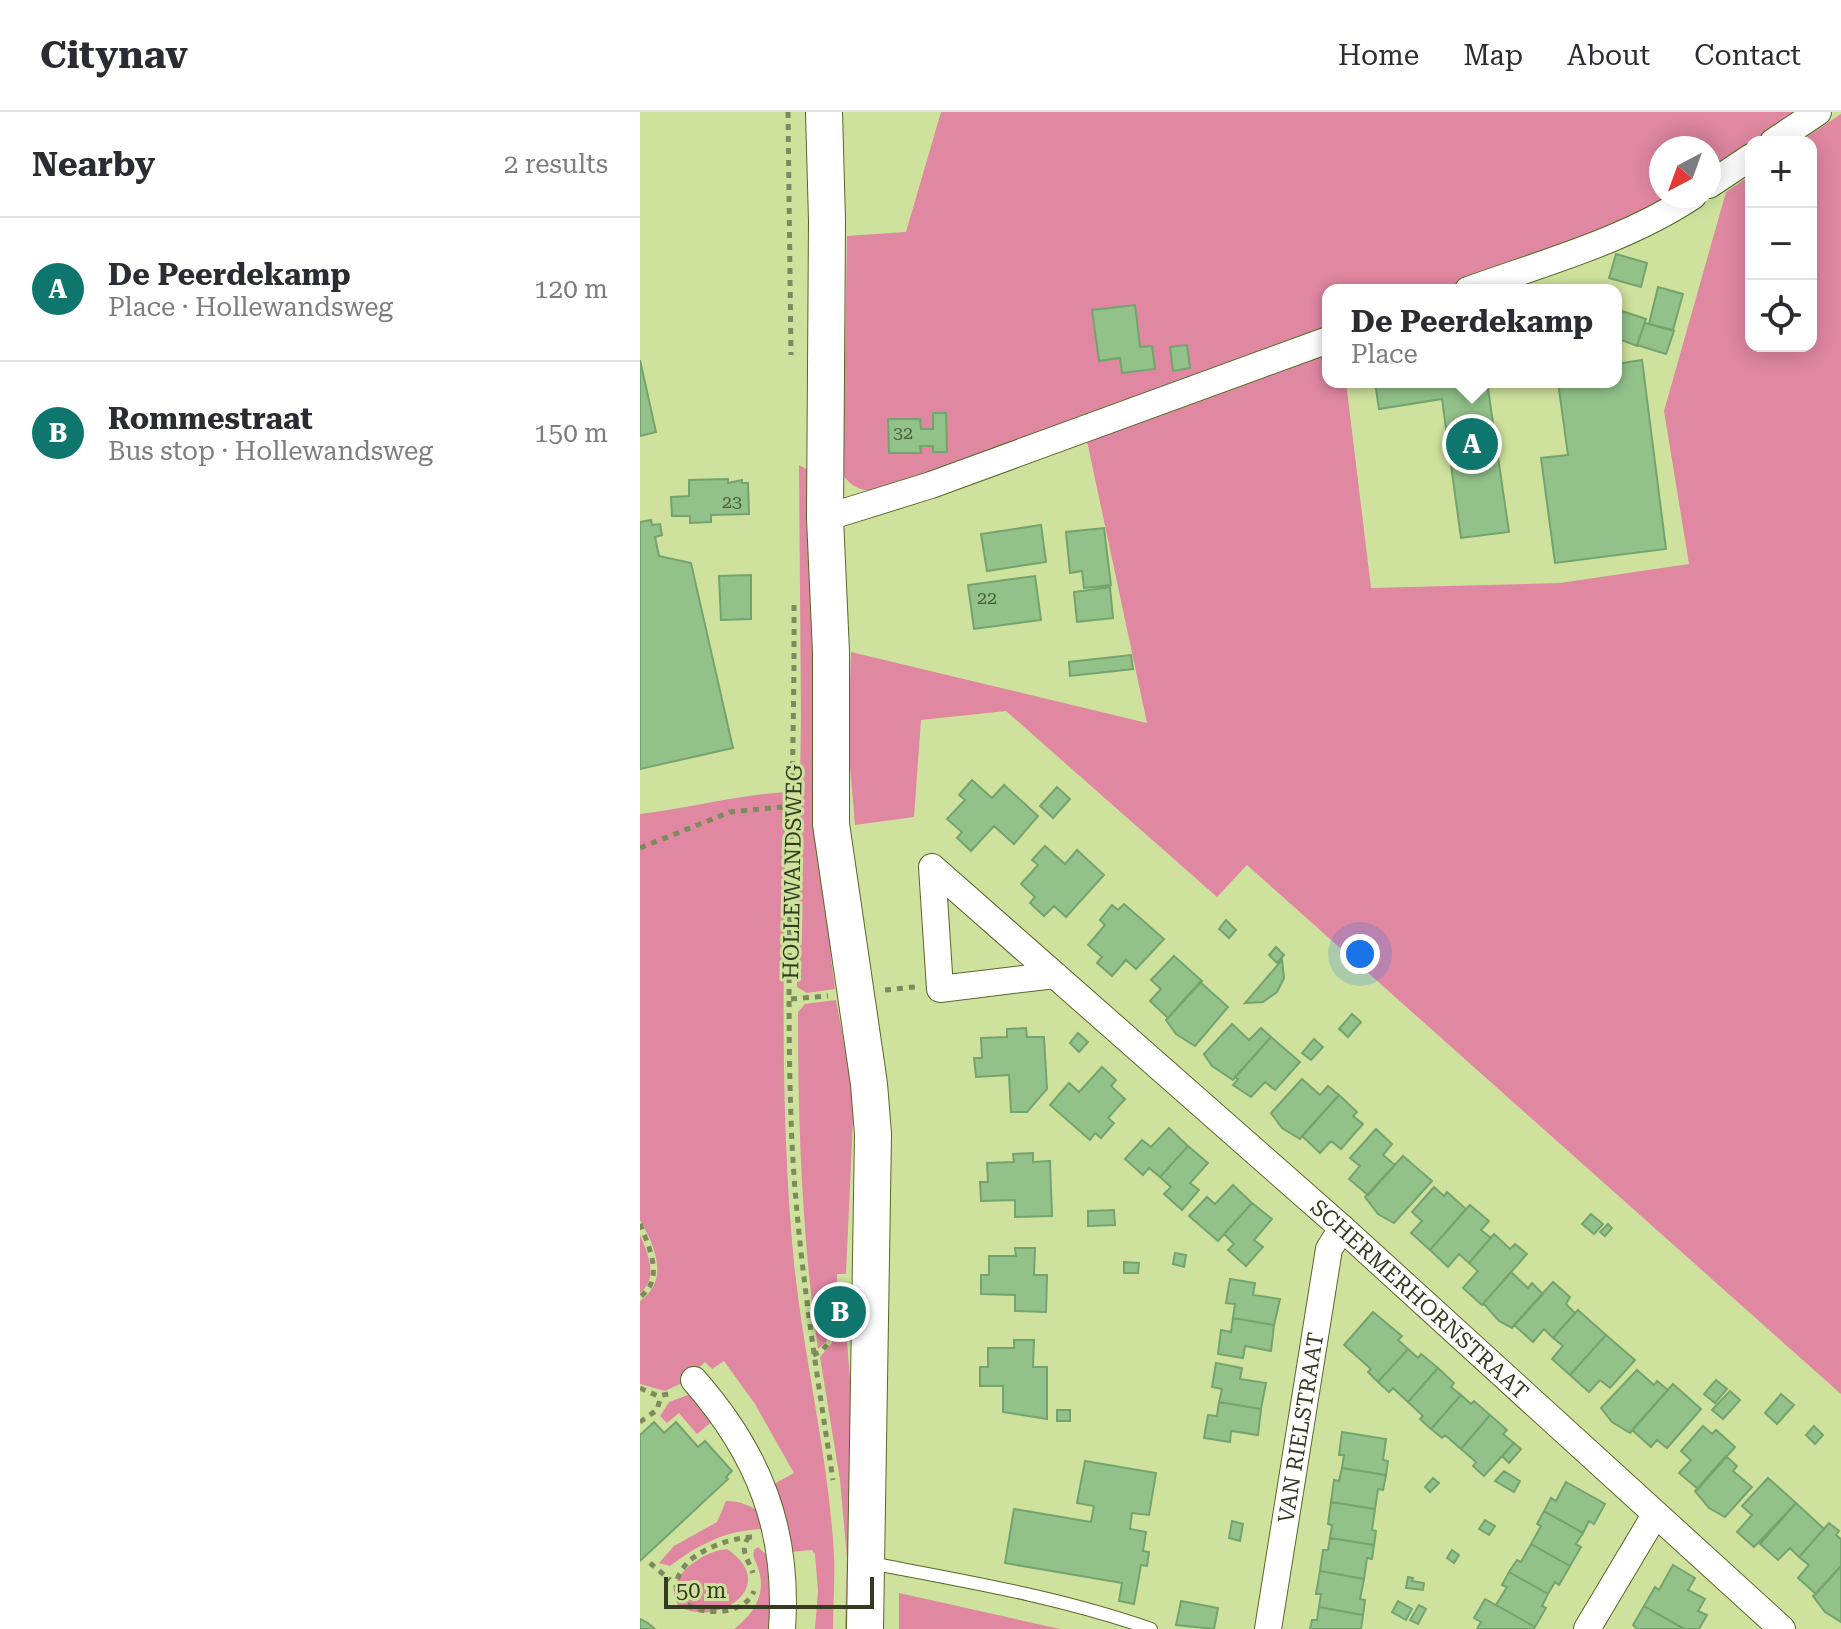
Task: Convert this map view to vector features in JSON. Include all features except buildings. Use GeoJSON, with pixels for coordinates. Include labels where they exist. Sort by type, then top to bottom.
{"type":"FeatureCollection","features":[{"type":"Feature","properties":{"kind":"main road","name":"HOLLEWANDSWEG"},"geometry":{"type":"LineString","coordinates":[[824,112],[827,221],[825,518],[831,652],[831,824],[869,1084],[873,1134],[865,1629]]}},
{"type":"Feature","properties":{"kind":"street"},"geometry":{"type":"LineString","coordinates":[[1782,136],[1818,112]]}},
{"type":"Feature","properties":{"kind":"street"},"geometry":{"type":"LineString","coordinates":[[1721,177],[1745,161]]}},
{"type":"Feature","properties":{"kind":"street"},"geometry":{"type":"LineString","coordinates":[[1484,284],[1619,235],[1674,208]]}},
{"type":"Feature","properties":{"kind":"street"},"geometry":{"type":"LineString","coordinates":[[825,518],[931,485],[1322,342]]}},
{"type":"Feature","properties":{"kind":"street","name":"SCHERMERHORNSTRAAT"},"geometry":{"type":"LineString","coordinates":[[1055,975],[940,989],[932,867],[1044,965],[1342,1228],[1782,1629]]}},
{"type":"Feature","properties":{"kind":"street","name":"VAN RIELSTRAAT"},"geometry":{"type":"LineString","coordinates":[[1268,1629],[1329,1249],[1342,1228]]}},
{"type":"Feature","properties":{"kind":"street"},"geometry":{"type":"LineString","coordinates":[[694,1380],[715,1404],[750,1458],[763,1488],[777,1534],[785,1596],[782,1629]]}},
{"type":"Feature","properties":{"kind":"street"},"geometry":{"type":"LineString","coordinates":[[1587,1629],[1655,1515]]}},
{"type":"Feature","properties":{"kind":"lane"},"geometry":{"type":"LineString","coordinates":[[866,1562],[1073,1605],[1151,1629]]}},
{"type":"Feature","properties":{"kind":"path"},"geometry":{"type":"LineString","coordinates":[[788,112],[792,361]]}},
{"type":"Feature","properties":{"kind":"path","name":"HOLLEWANDSWEG"},"geometry":{"type":"LineString","coordinates":[[794,603],[792,1143],[800,1260],[835,1494]]}},
{"type":"Feature","properties":{"kind":"path"},"geometry":{"type":"LineString","coordinates":[[640,848],[730,812],[792,806]]}},
{"type":"Feature","properties":{"kind":"path"},"geometry":{"type":"LineString","coordinates":[[640,1224],[649,1247],[654,1280],[640,1297]]}},
{"type":"Feature","properties":{"kind":"path"},"geometry":{"type":"LineString","coordinates":[[813,1355],[829,1343],[829,1326],[842,1325]]}},
{"type":"Feature","properties":{"kind":"path"},"geometry":{"type":"LineString","coordinates":[[640,1422],[657,1410],[661,1396]]}},
{"type":"Feature","properties":{"kind":"path"},"geometry":{"type":"LineString","coordinates":[[667,1592],[670,1580],[679,1568],[716,1544],[777,1534]]}},
{"type":"Feature","properties":{"kind":"path"},"geometry":{"type":"LineString","coordinates":[[741,1616],[753,1595],[755,1582],[744,1552],[745,1541],[749,1537]]}},
{"type":"Feature","properties":{"kind":"path"},"geometry":{"type":"LineString","coordinates":[[650,1563],[670,1580]]}},
{"type":"Feature","properties":{"kind":"shaded area"},"geometry":{"type":"Polygon","coordinates":[[[941,112],[1805,112],[1770,136],[1745,136],[1745,153],[1721,169],[1721,136],[1649,136],[1649,208],[1654,208],[1632,220],[1458,284],[1322,284],[1322,335],[879,491],[863,490],[843,475],[847,236],[906,232],[941,112]]]}},
{"type":"Feature","properties":{"kind":"shaded area"},"geometry":{"type":"Polygon","coordinates":[[[1841,114],[1841,1394],[1247,865],[1217,897],[1006,711],[921,720],[914,817],[855,825],[848,743],[851,652],[1147,723],[1087,441],[1322,355],[1322,388],[1347,388],[1371,588],[1560,583],[1689,564],[1664,411],[1726,192],[1745,179],[1745,352],[1817,352],[1817,136],[1808,136],[1841,114]]]}},
{"type":"Feature","properties":{"kind":"shaded area"},"geometry":{"type":"Polygon","coordinates":[[[799,465],[810,471],[831,958],[835,989],[807,993],[797,987],[801,718],[799,465]]]}},
{"type":"Feature","properties":{"kind":"shaded area"},"geometry":{"type":"Polygon","coordinates":[[[786,792],[784,1028],[789,1204],[798,1300],[831,1519],[833,1629],[815,1629],[818,1591],[815,1554],[812,1550],[790,1552],[772,1485],[794,1473],[755,1404],[724,1361],[712,1369],[705,1362],[680,1384],[665,1391],[640,1384],[640,1301],[655,1283],[657,1262],[640,1220],[640,814],[786,792]]]}},
{"type":"Feature","properties":{"kind":"shaded area"},"geometry":{"type":"Polygon","coordinates":[[[836,1000],[854,1097],[846,1274],[837,1274],[837,1287],[826,1287],[827,1341],[818,1349],[802,1181],[798,1012],[805,1004],[836,1000]]]}},
{"type":"Feature","properties":{"kind":"shaded area"},"geometry":{"type":"Polygon","coordinates":[[[640,1235],[649,1258],[650,1273],[646,1287],[640,1293],[640,1235]]]}},
{"type":"Feature","properties":{"kind":"shaded area"},"geometry":{"type":"Polygon","coordinates":[[[846,1328],[857,1469],[856,1629],[845,1629],[847,1558],[840,1480],[820,1357],[832,1343],[832,1329],[846,1328]]]}},
{"type":"Feature","properties":{"kind":"shaded area"},"geometry":{"type":"Polygon","coordinates":[[[693,1393],[714,1420],[697,1434],[679,1413],[667,1423],[660,1416],[669,1402],[693,1393]]]}},
{"type":"Feature","properties":{"kind":"shaded area"},"geometry":{"type":"Polygon","coordinates":[[[726,1501],[745,1504],[762,1514],[763,1529],[737,1532],[714,1540],[670,1566],[659,1563],[674,1546],[717,1522],[726,1501]]]}},
{"type":"Feature","properties":{"kind":"shaded area"},"geometry":{"type":"Polygon","coordinates":[[[758,1547],[769,1557],[772,1629],[734,1629],[753,1610],[760,1594],[760,1577],[754,1555],[758,1547]]]}},
{"type":"Feature","properties":{"kind":"shaded area"},"geometry":{"type":"Polygon","coordinates":[[[727,1549],[742,1563],[748,1577],[746,1589],[738,1600],[710,1612],[694,1612],[679,1606],[674,1596],[679,1577],[696,1561],[727,1549]]]}},
{"type":"Feature","properties":{"kind":"shaded area"},"geometry":{"type":"Polygon","coordinates":[[[899,1593],[1060,1629],[899,1629],[899,1593]]]}},
{"type":"Feature","properties":{"kind":"place","name":"De Peerdekamp"},"geometry":{"type":"Point","coordinates":[1472,444]}},
{"type":"Feature","properties":{"kind":"place","name":"Rommestraat"},"geometry":{"type":"Point","coordinates":[840,1312]}}]}
